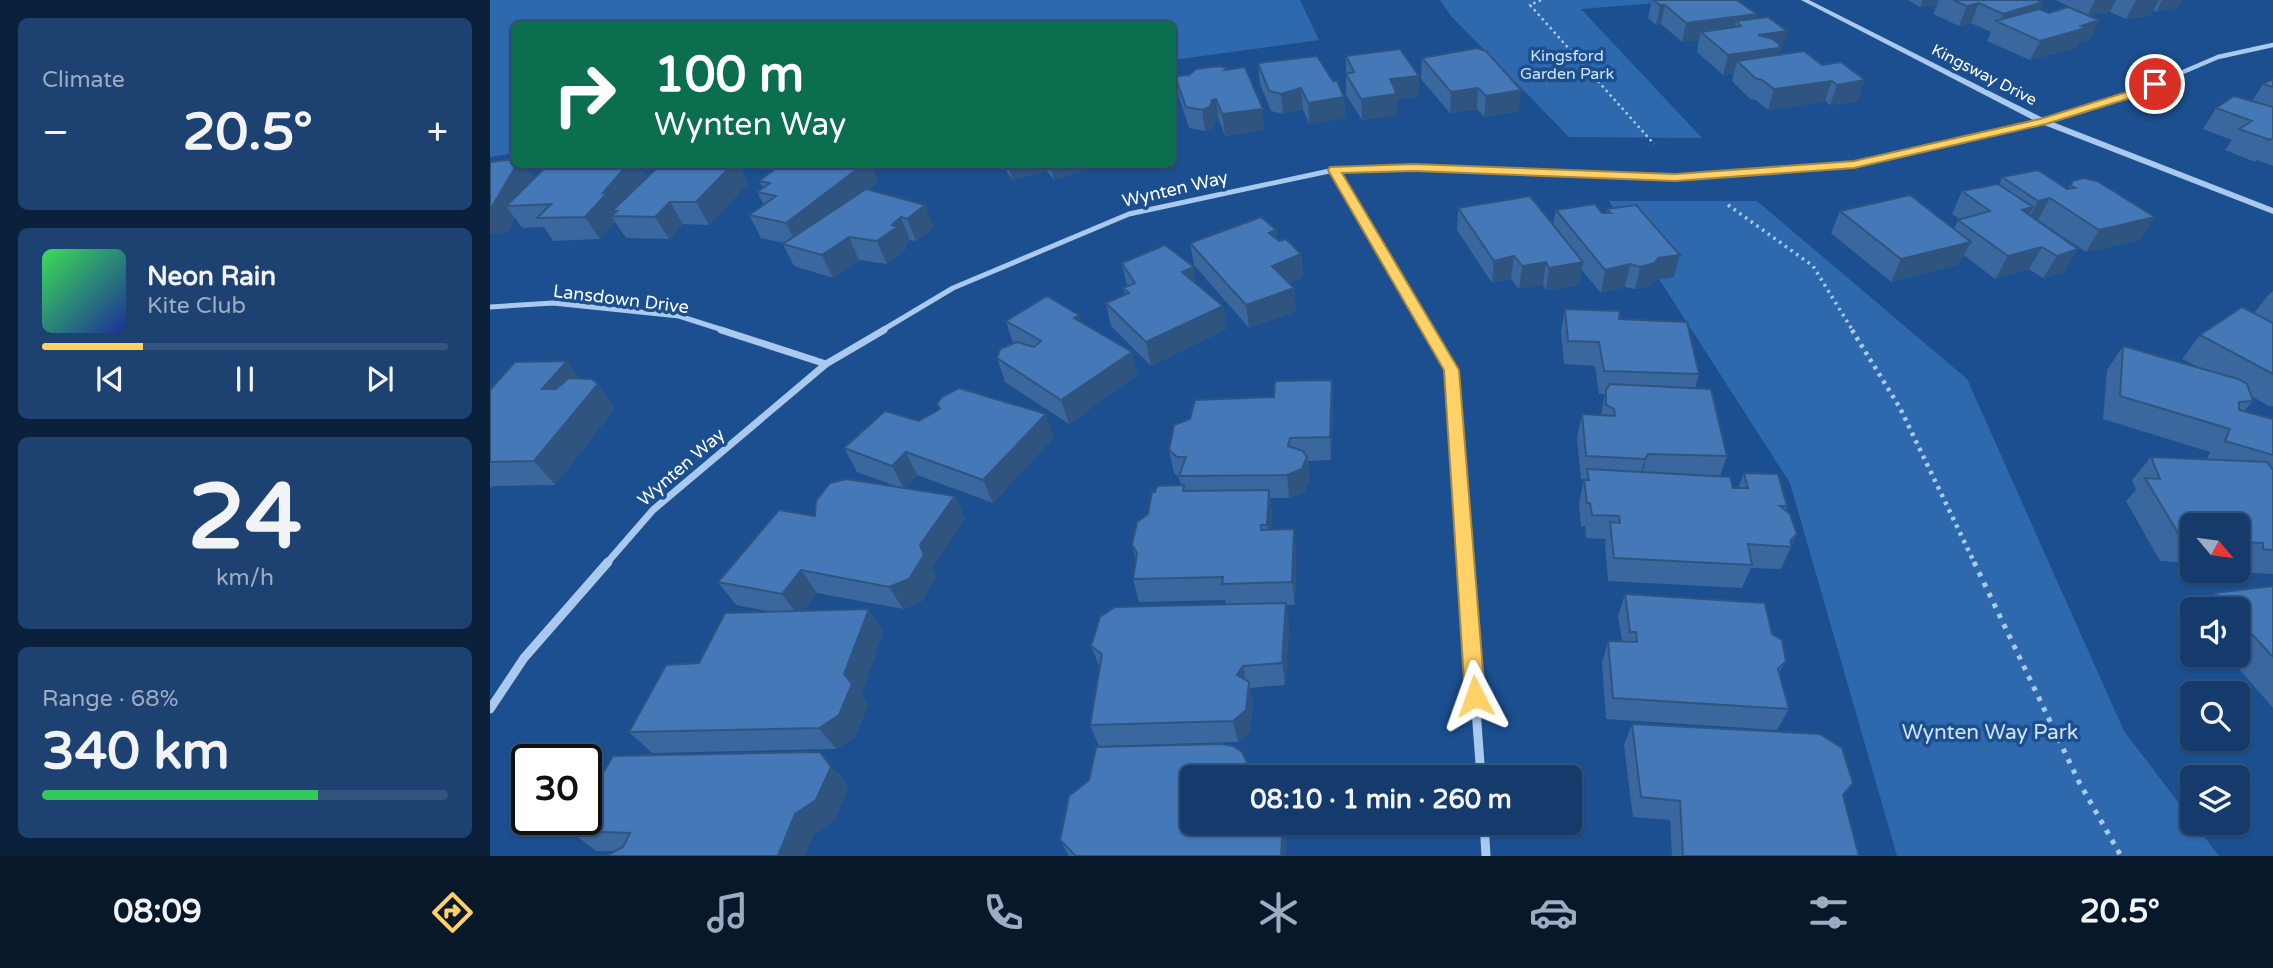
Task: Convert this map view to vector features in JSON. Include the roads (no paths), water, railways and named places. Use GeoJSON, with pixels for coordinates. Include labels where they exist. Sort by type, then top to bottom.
{"type":"FeatureCollection","features":[{"type":"Feature","properties":{"kind":"street","name":"Kingsway Drive"},"geometry":{"type":"LineString","coordinates":[[1804,0],[2042,121],[2273,211]]}},
{"type":"Feature","properties":{"kind":"street","name":"Wynten Way"},"geometry":{"type":"LineString","coordinates":[[490,709],[524,658],[653,510],[826,364],[953,288],[1129,214],[1334,170],[1414,167],[1684,177],[1854,164],[2042,121],[2134,93],[2218,57],[2273,45]]}},
{"type":"Feature","properties":{"kind":"street"},"geometry":{"type":"LineString","coordinates":[[1334,170],[1451,370],[1480,765]]}},
{"type":"Feature","properties":{"kind":"street","name":"Lansdown Drive"},"geometry":{"type":"LineString","coordinates":[[490,307],[553,303],[679,316],[826,364]]}},
{"type":"Feature","properties":{"kind":"street"},"geometry":{"type":"LineString","coordinates":[[1485,835],[1486,856]]}},
{"type":"Feature","properties":{"kind":"park label","name":"Kingsford Garden Park"},"geometry":{"type":"Point","coordinates":[1567,65]}},
{"type":"Feature","properties":{"kind":"park label","name":"Wynten Way Park"},"geometry":{"type":"Point","coordinates":[1990,732]}}]}
